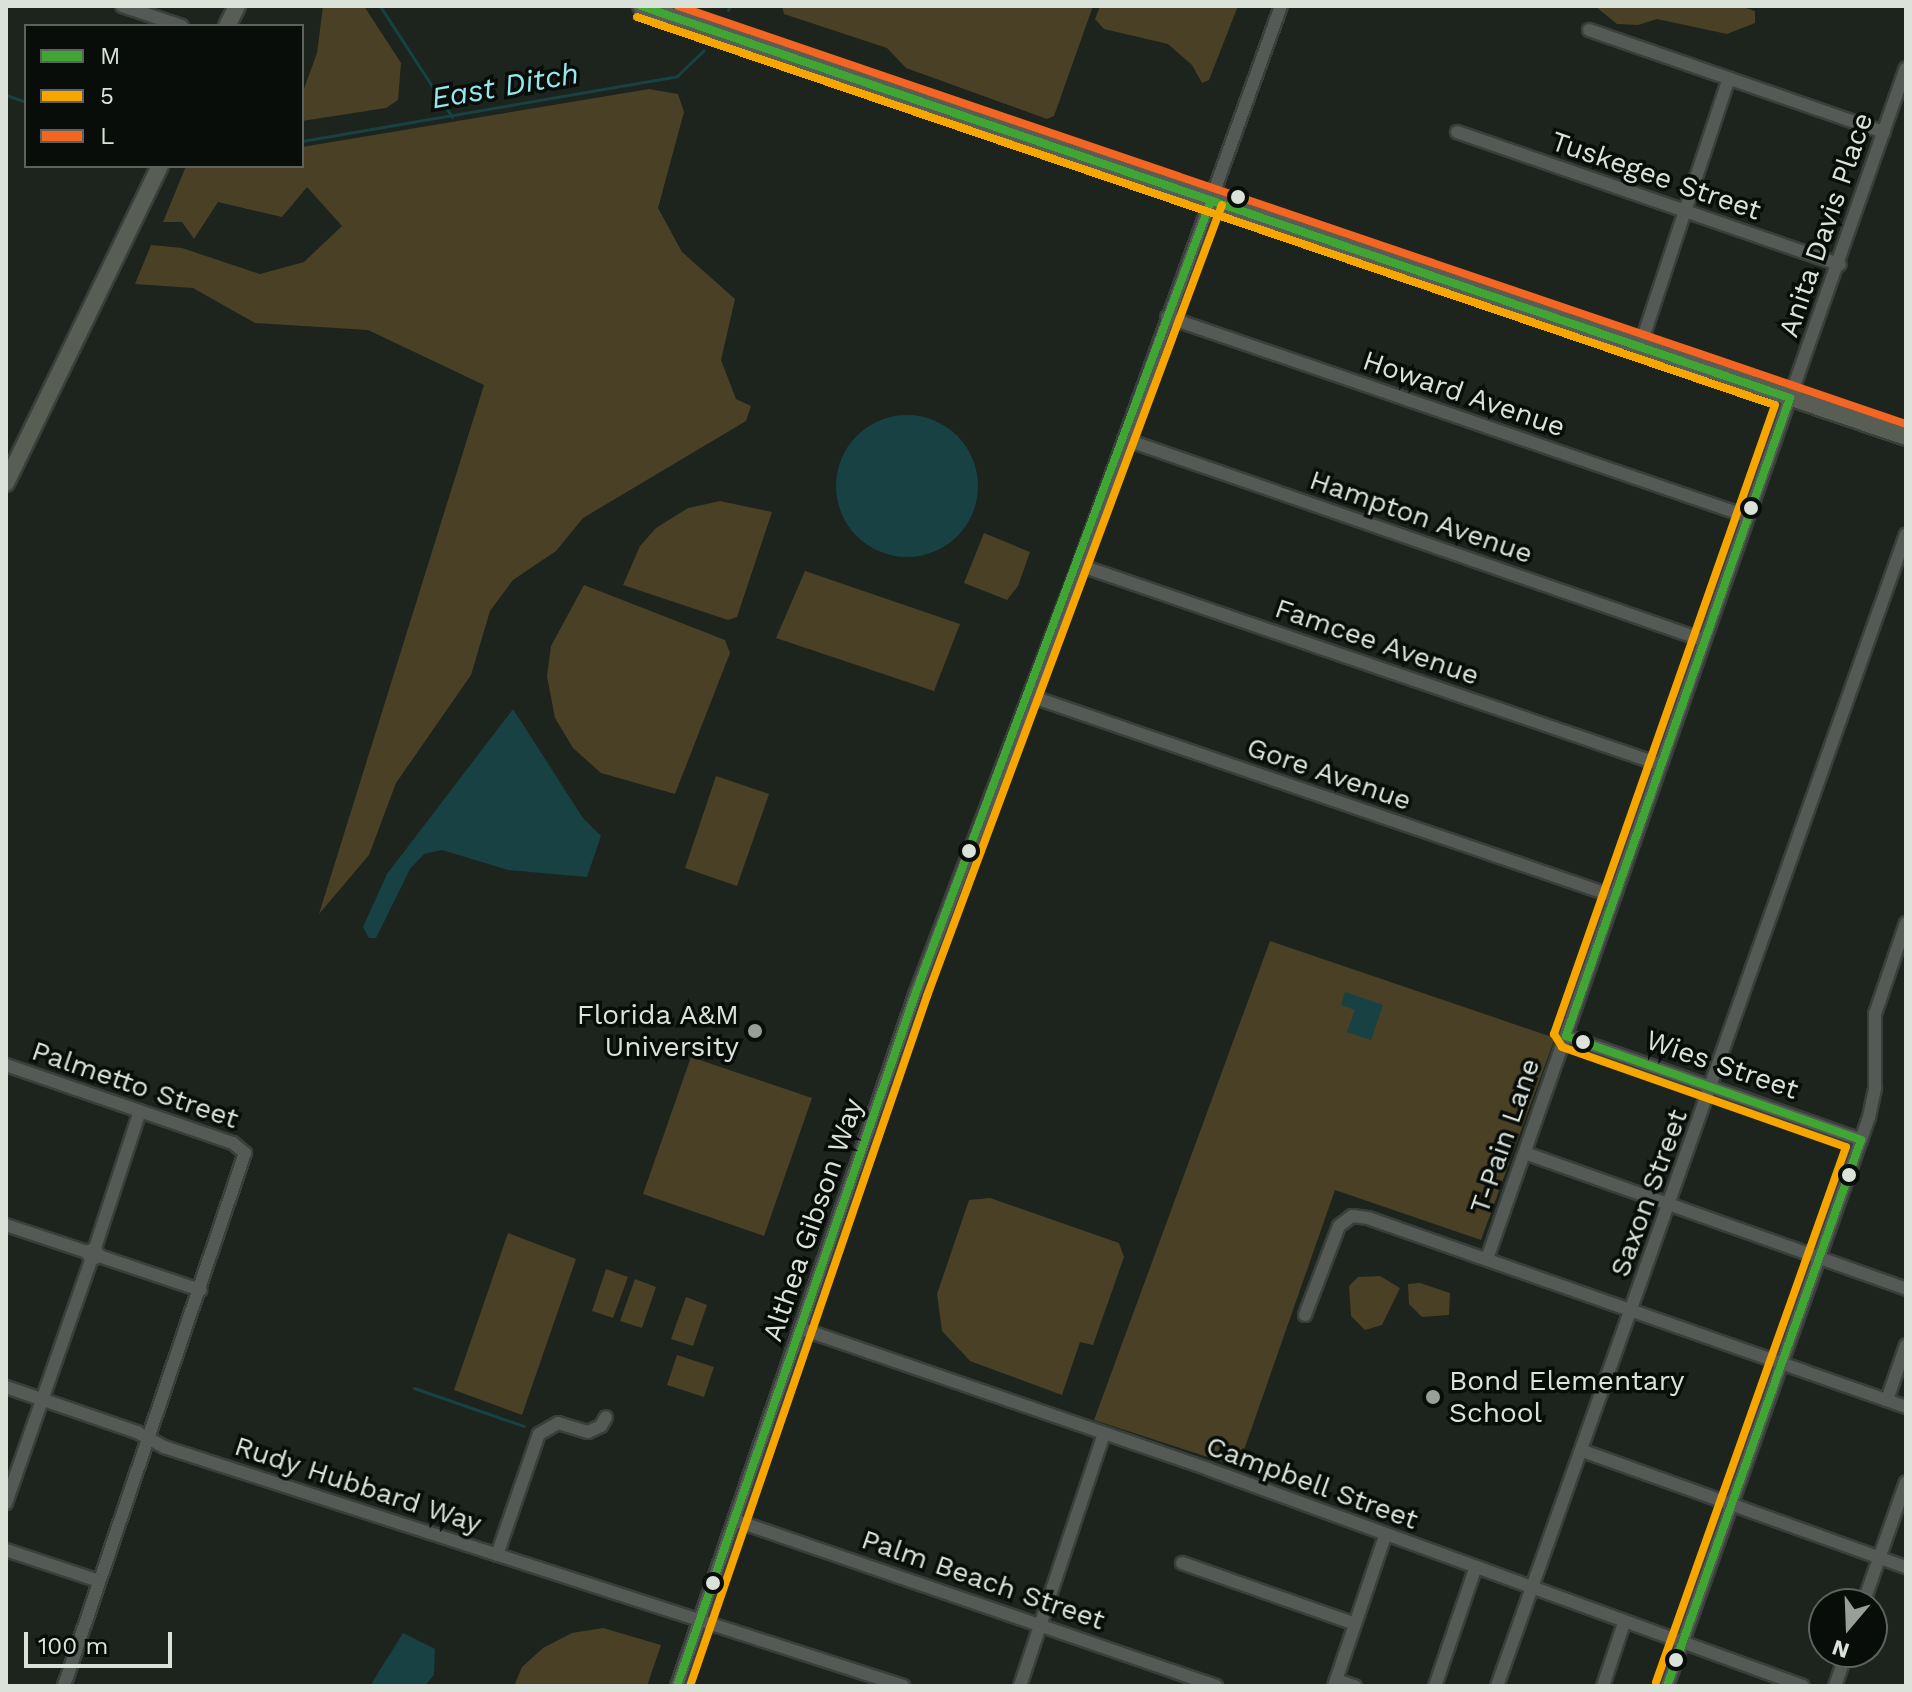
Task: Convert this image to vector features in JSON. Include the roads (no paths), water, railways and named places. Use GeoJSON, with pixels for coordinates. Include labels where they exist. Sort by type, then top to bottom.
{"type":"FeatureCollection","features":[{"type":"Feature","properties":{"kind":"main road"},"geometry":{"type":"LineString","coordinates":[[228,24],[237,6]]}},
{"type":"Feature","properties":{"kind":"main road"},"geometry":{"type":"LineString","coordinates":[[641,6],[1906,437]]}},
{"type":"Feature","properties":{"kind":"main road"},"geometry":{"type":"LineString","coordinates":[[6,483],[159,168]]}},
{"type":"Feature","properties":{"kind":"street"},"geometry":{"type":"LineString","coordinates":[[122,6],[176,24]]}},
{"type":"Feature","properties":{"kind":"street","name":"Althea Gibson Way"},"geometry":{"type":"LineString","coordinates":[[677,1686],[916,992],[1079,565],[1281,6]]}},
{"type":"Feature","properties":{"kind":"street"},"geometry":{"type":"LineString","coordinates":[[1589,30],[1884,132]]}},
{"type":"Feature","properties":{"kind":"street","name":"Anita Davis Place"},"geometry":{"type":"LineString","coordinates":[[1790,398],[1840,265],[1906,68]]}},
{"type":"Feature","properties":{"kind":"street"},"geometry":{"type":"LineString","coordinates":[[1640,347],[1729,78]]}},
{"type":"Feature","properties":{"kind":"street","name":"Tuskegee Street"},"geometry":{"type":"LineString","coordinates":[[1457,132],[1840,265]]}},
{"type":"Feature","properties":{"kind":"street","name":"Howard Avenue"},"geometry":{"type":"LineString","coordinates":[[1167,317],[1746,516]]}},
{"type":"Feature","properties":{"kind":"street","name":"T-Pain Lane"},"geometry":{"type":"LineString","coordinates":[[1488,1256],[1790,398]]}},
{"type":"Feature","properties":{"kind":"street","name":"Hampton Avenue"},"geometry":{"type":"LineString","coordinates":[[1124,439],[1703,640]]}},
{"type":"Feature","properties":{"kind":"street","name":"Saxon Street"},"geometry":{"type":"LineString","coordinates":[[1497,1686],[1583,1451],[1906,534]]}},
{"type":"Feature","properties":{"kind":"street","name":"Famcee Avenue"},"geometry":{"type":"LineString","coordinates":[[1079,565],[1659,764]]}},
{"type":"Feature","properties":{"kind":"street","name":"Gore Avenue"},"geometry":{"type":"LineString","coordinates":[[1030,696],[1613,896]]}},
{"type":"Feature","properties":{"kind":"street"},"geometry":{"type":"LineString","coordinates":[[1667,1686],[1861,1140],[1875,1088],[1875,1014],[1906,923]]}},
{"type":"Feature","properties":{"kind":"street","name":"Wies Street"},"geometry":{"type":"LineString","coordinates":[[1566,1036],[1861,1140]]}},
{"type":"Feature","properties":{"kind":"street","name":"Palmetto Street"},"geometry":{"type":"LineString","coordinates":[[6,1065],[233,1143],[245,1153],[200,1290]]}},
{"type":"Feature","properties":{"kind":"street"},"geometry":{"type":"LineString","coordinates":[[6,1503],[140,1111]]}},
{"type":"Feature","properties":{"kind":"street"},"geometry":{"type":"LineString","coordinates":[[1525,1153],[1906,1289]]}},
{"type":"Feature","properties":{"kind":"street"},"geometry":{"type":"LineString","coordinates":[[1305,1315],[1328,1248],[1346,1219],[1378,1220],[1634,1307],[1906,1407]]}},
{"type":"Feature","properties":{"kind":"street"},"geometry":{"type":"LineString","coordinates":[[6,1225],[200,1290],[64,1686]]}},
{"type":"Feature","properties":{"kind":"street","name":"Campbell Street"},"geometry":{"type":"LineString","coordinates":[[802,1329],[1104,1434],[1683,1644],[1772,1681],[1803,1686]]}},
{"type":"Feature","properties":{"kind":"street"},"geometry":{"type":"LineString","coordinates":[[1887,1400],[1906,1345]]}},
{"type":"Feature","properties":{"kind":"street","name":"Rudy Hubbard Way"},"geometry":{"type":"LineString","coordinates":[[6,1387],[497,1555],[903,1686]]}},
{"type":"Feature","properties":{"kind":"street"},"geometry":{"type":"LineString","coordinates":[[497,1555],[539,1434],[558,1423],[588,1432],[601,1426],[606,1417]]}},
{"type":"Feature","properties":{"kind":"street"},"geometry":{"type":"LineString","coordinates":[[1020,1686],[1104,1434]]}},
{"type":"Feature","properties":{"kind":"street"},"geometry":{"type":"LineString","coordinates":[[1583,1451],[1906,1567]]}},
{"type":"Feature","properties":{"kind":"street"},"geometry":{"type":"LineString","coordinates":[[1869,1588],[1906,1482]]}},
{"type":"Feature","properties":{"kind":"street","name":"Palm Beach Street"},"geometry":{"type":"LineString","coordinates":[[734,1520],[1216,1686]]}},
{"type":"Feature","properties":{"kind":"street"},"geometry":{"type":"LineString","coordinates":[[1355,1686],[1335,1683],[1385,1536]]}},
{"type":"Feature","properties":{"kind":"street"},"geometry":{"type":"LineString","coordinates":[[6,1550],[99,1581]]}},
{"type":"Feature","properties":{"kind":"street"},"geometry":{"type":"LineString","coordinates":[[1182,1563],[1355,1624]]}},
{"type":"Feature","properties":{"kind":"street"},"geometry":{"type":"LineString","coordinates":[[1435,1686],[1475,1569]]}},
{"type":"Feature","properties":{"kind":"street"},"geometry":{"type":"LineString","coordinates":[[1603,1686],[1624,1623]]}},
{"type":"Feature","properties":{"kind":"water"},"geometry":{"type":"Polygon","coordinates":[[[907,415],[934,420],[957,436],[973,459],[978,486],[973,513],[957,536],[934,552],[907,557],[880,552],[857,536],[841,513],[836,486],[841,459],[857,436],[880,420],[907,415]]]}},
{"type":"Feature","properties":{"kind":"water"},"geometry":{"type":"Polygon","coordinates":[[[513,709],[583,818],[601,836],[587,877],[508,870],[442,850],[424,854],[410,869],[376,938],[369,938],[363,927],[387,874],[513,709]]]}},
{"type":"Feature","properties":{"kind":"water"},"geometry":{"type":"Polygon","coordinates":[[[1345,992],[1383,1005],[1371,1040],[1347,1032],[1355,1010],[1341,1005],[1345,992]]]}},
{"type":"Feature","properties":{"kind":"water"},"geometry":{"type":"Polygon","coordinates":[[[403,1633],[435,1649],[434,1675],[425,1686],[370,1686],[403,1633]]]}},
{"type":"Feature","properties":{"kind":"waterway"},"geometry":{"type":"LineString","coordinates":[[380,6],[452,117]]}},
{"type":"Feature","properties":{"kind":"waterway","name":"East Ditch"},"geometry":{"type":"LineString","coordinates":[[728,10],[730,6]]}},
{"type":"Feature","properties":{"kind":"waterway","name":"East Ditch"},"geometry":{"type":"LineString","coordinates":[[304,141],[677,76],[704,50]]}},
{"type":"Feature","properties":{"kind":"waterway","name":"East Ditch"},"geometry":{"type":"LineString","coordinates":[[6,95],[24,101]]}},
{"type":"Feature","properties":{"kind":"waterway"},"geometry":{"type":"LineString","coordinates":[[414,1388],[524,1426]]}},
{"type":"Feature","properties":{"kind":"place","name":"Florida A&M University"},"geometry":{"type":"Point","coordinates":[755,1031]}},
{"type":"Feature","properties":{"kind":"place","name":"Bond Elementary School"},"geometry":{"type":"Point","coordinates":[1433,1397]}}]}
